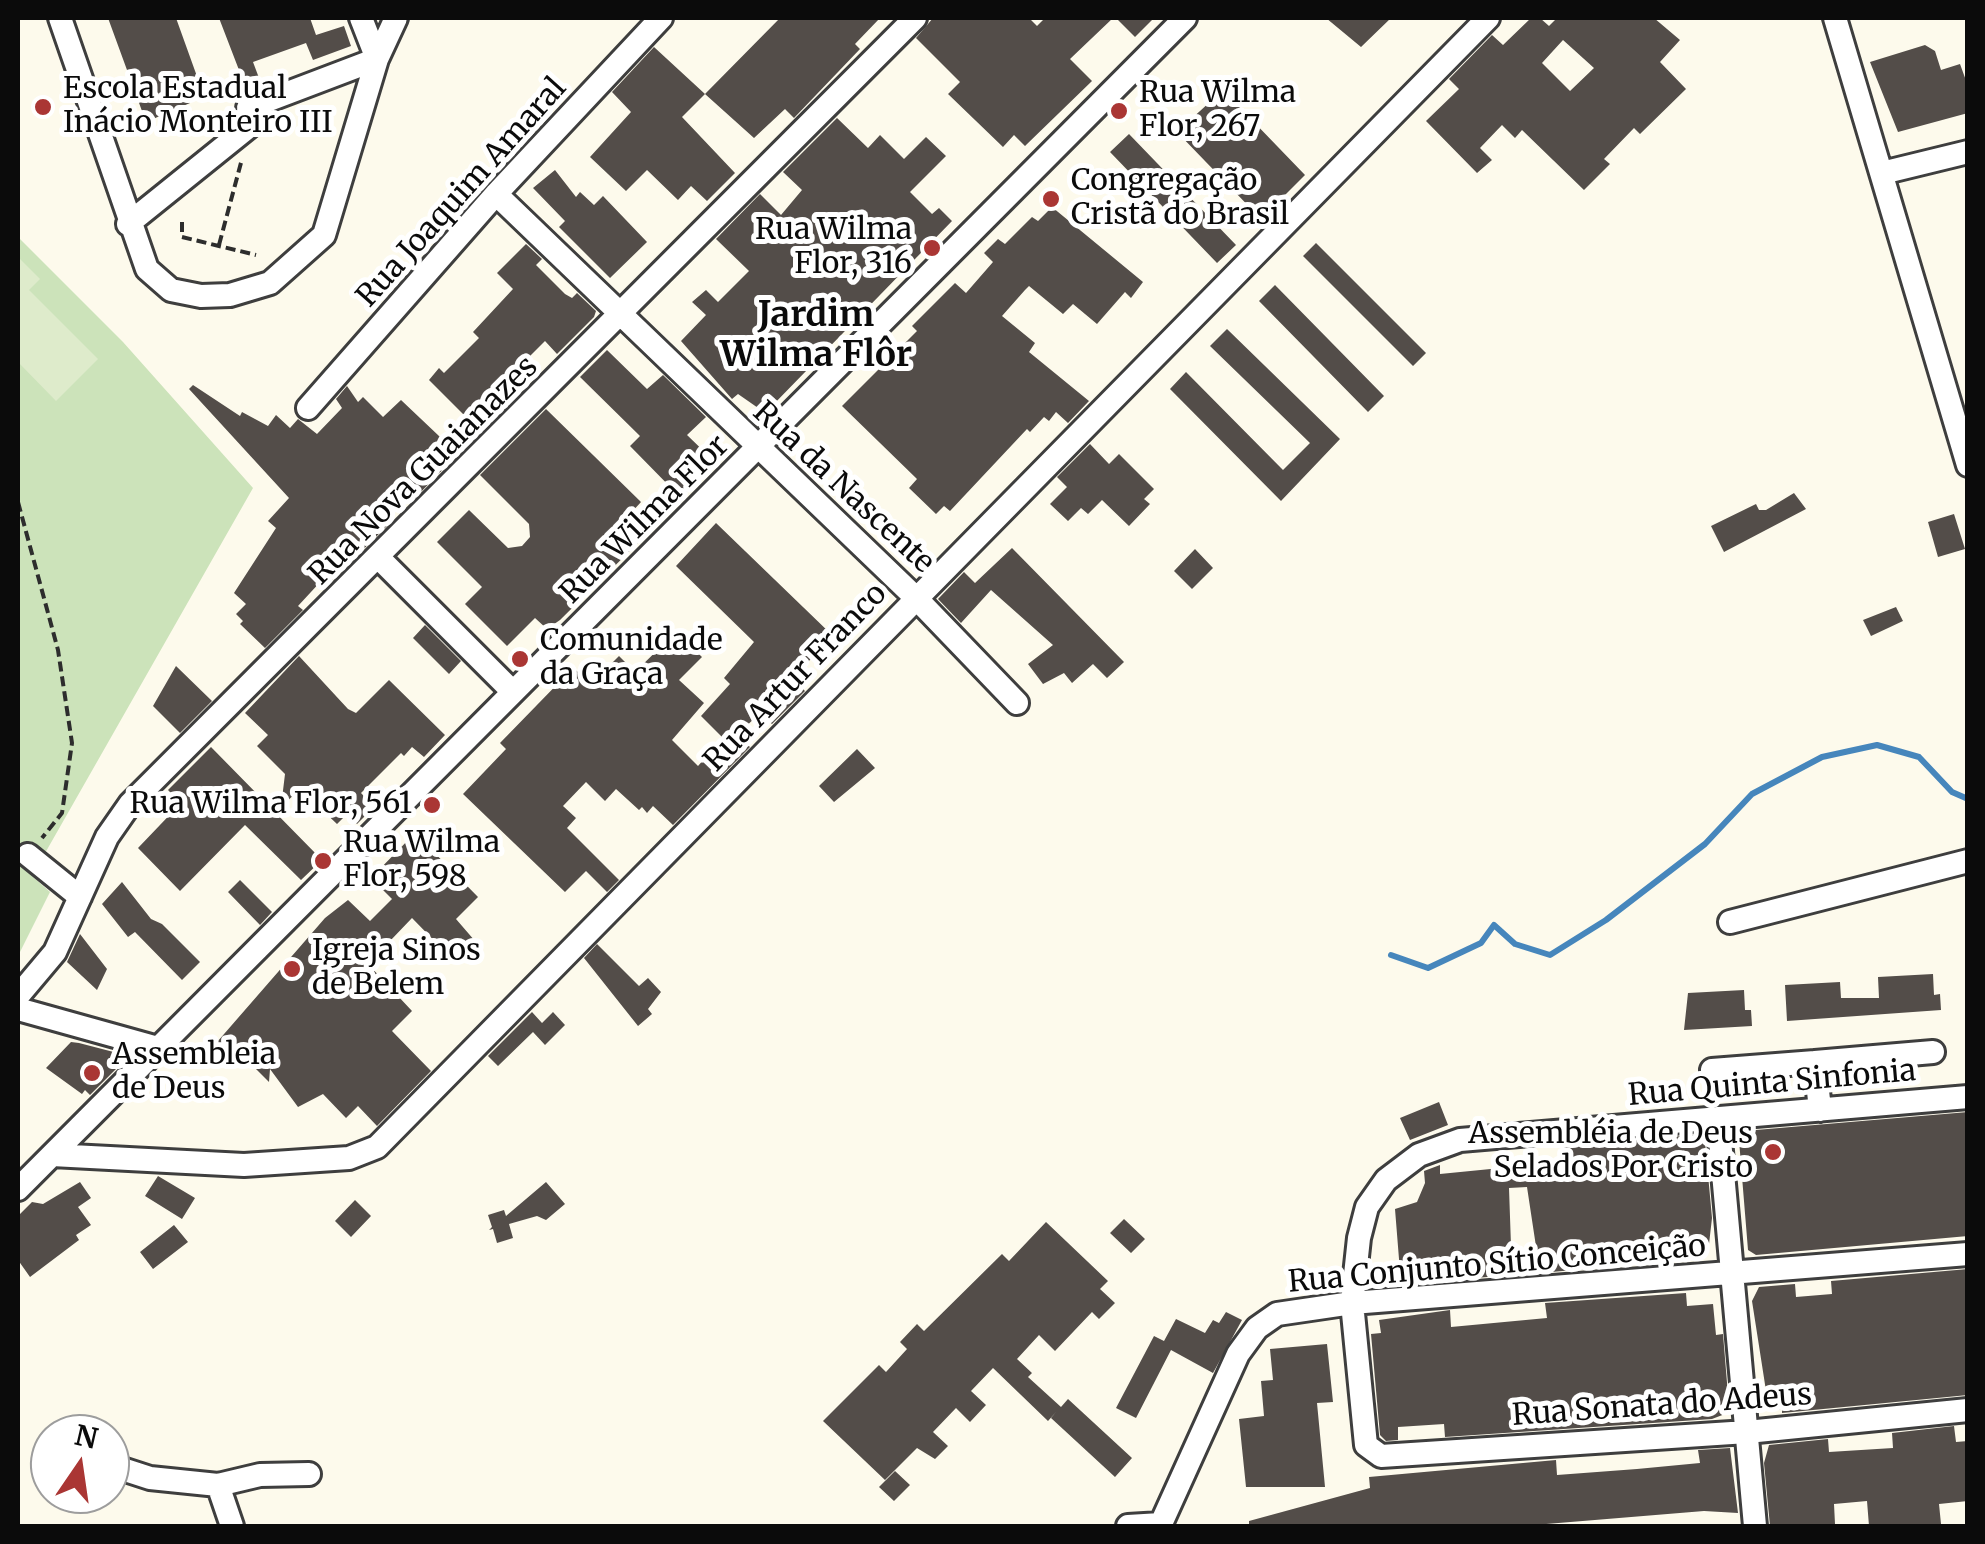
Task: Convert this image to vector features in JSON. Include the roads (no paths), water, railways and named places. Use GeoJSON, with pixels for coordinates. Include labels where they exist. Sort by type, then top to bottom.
{"type":"FeatureCollection","features":[{"type":"Feature","properties":{"kind":"street"},"geometry":{"type":"LineString","coordinates":[[60,18],[146,269],[171,290],[215,296],[270,282],[324,235],[377,59],[396,18]]}},
{"type":"Feature","properties":{"kind":"street"},"geometry":{"type":"LineString","coordinates":[[361,18],[377,59]]}},
{"type":"Feature","properties":{"kind":"street","name":"Rua Joaquim Amaral"},"geometry":{"type":"LineString","coordinates":[[308,408],[496,194],[662,18]]}},
{"type":"Feature","properties":{"kind":"street","name":"Rua Nova Guaianazes"},"geometry":{"type":"LineString","coordinates":[[18,996],[46,966],[107,837],[130,804],[380,558],[915,18]]}},
{"type":"Feature","properties":{"kind":"street","name":"Rua Wilma Flor"},"geometry":{"type":"LineString","coordinates":[[18,1189],[1185,18]]}},
{"type":"Feature","properties":{"kind":"street","name":"Rua Artur Franco"},"geometry":{"type":"LineString","coordinates":[[52,1155],[244,1164],[349,1158],[377,1147],[1488,18]]}},
{"type":"Feature","properties":{"kind":"street"},"geometry":{"type":"LineString","coordinates":[[1836,18],[1968,464]]}},
{"type":"Feature","properties":{"kind":"street"},"geometry":{"type":"LineString","coordinates":[[128,224],[251,125],[248,108],[377,59]]}},
{"type":"Feature","properties":{"kind":"street"},"geometry":{"type":"LineString","coordinates":[[1882,172],[1968,152]]}},
{"type":"Feature","properties":{"kind":"street","name":"Rua da Nascente"},"geometry":{"type":"LineString","coordinates":[[496,194],[916,598],[1017,703]]}},
{"type":"Feature","properties":{"kind":"street"},"geometry":{"type":"LineString","coordinates":[[380,558],[514,692]]}},
{"type":"Feature","properties":{"kind":"street"},"geometry":{"type":"LineString","coordinates":[[28,856],[80,897]]}},
{"type":"Feature","properties":{"kind":"street"},"geometry":{"type":"LineString","coordinates":[[1730,922],[1968,861]]}},
{"type":"Feature","properties":{"kind":"street"},"geometry":{"type":"LineString","coordinates":[[18,1009],[158,1048]]}},
{"type":"Feature","properties":{"kind":"street"},"geometry":{"type":"LineString","coordinates":[[1712,1070],[1933,1052]]}},
{"type":"Feature","properties":{"kind":"street"},"geometry":{"type":"LineString","coordinates":[[1815,1062],[1820,1110]]}},
{"type":"Feature","properties":{"kind":"street","name":"Rua Quinta Sinfonia"},"geometry":{"type":"LineString","coordinates":[[1366,1446],[1352,1303],[1359,1238],[1367,1207],[1386,1180],[1419,1155],[1460,1140],[1968,1097]]}},
{"type":"Feature","properties":{"kind":"street"},"geometry":{"type":"LineString","coordinates":[[1718,1118],[1755,1526]]}},
{"type":"Feature","properties":{"kind":"street","name":"Rua Conjunto Sítio Conceição"},"geometry":{"type":"LineString","coordinates":[[1161,1525],[1238,1354],[1257,1328],[1277,1314],[1352,1303],[1968,1254]]}},
{"type":"Feature","properties":{"kind":"street","name":"Rua Sonata do Adeus"},"geometry":{"type":"LineString","coordinates":[[1366,1446],[1373,1454],[1394,1457],[1747,1432],[1968,1410]]}},
{"type":"Feature","properties":{"kind":"street"},"geometry":{"type":"LineString","coordinates":[[130,1472],[150,1478],[218,1484],[260,1476],[309,1474]]}},
{"type":"Feature","properties":{"kind":"street"},"geometry":{"type":"LineString","coordinates":[[218,1484],[232,1526]]}},
{"type":"Feature","properties":{"kind":"street"},"geometry":{"type":"LineString","coordinates":[[1128,1526],[1161,1525]]}},
{"type":"Feature","properties":{"kind":"waterway"},"geometry":{"type":"LineString","coordinates":[[1391,955],[1428,968],[1481,943],[1494,925],[1515,944],[1550,955],[1606,920],[1705,844],[1752,794],[1822,757],[1877,745],[1919,757],[1952,792],[1968,799]]}},
{"type":"Feature","properties":{"kind":"place","name":"Escola Estadual Inácio Monteiro III"},"geometry":{"type":"Point","coordinates":[43,107]}},
{"type":"Feature","properties":{"kind":"place","name":"Rua Wilma Flor, 267"},"geometry":{"type":"Point","coordinates":[1119,111]}},
{"type":"Feature","properties":{"kind":"place","name":"Congregação Cristã do Brasil"},"geometry":{"type":"Point","coordinates":[1051,199]}},
{"type":"Feature","properties":{"kind":"place","name":"Rua Wilma Flor, 316"},"geometry":{"type":"Point","coordinates":[932,248]}},
{"type":"Feature","properties":{"kind":"place","name":"Comunidade da Graça"},"geometry":{"type":"Point","coordinates":[520,659]}},
{"type":"Feature","properties":{"kind":"place","name":"Rua Wilma Flor, 561"},"geometry":{"type":"Point","coordinates":[432,805]}},
{"type":"Feature","properties":{"kind":"place","name":"Rua Wilma Flor, 598"},"geometry":{"type":"Point","coordinates":[323,861]}},
{"type":"Feature","properties":{"kind":"place","name":"Igreja Sinos de Belem"},"geometry":{"type":"Point","coordinates":[292,969]}},
{"type":"Feature","properties":{"kind":"place","name":"Assembleia de Deus"},"geometry":{"type":"Point","coordinates":[92,1073]}},
{"type":"Feature","properties":{"kind":"place","name":"Assembléia de Deus Selados Por Cristo"},"geometry":{"type":"Point","coordinates":[1773,1152]}},
{"type":"Feature","properties":{"kind":"district","name":"Jardim Wilma Flôr"},"geometry":{"type":"Point","coordinates":[816,336]}}]}
